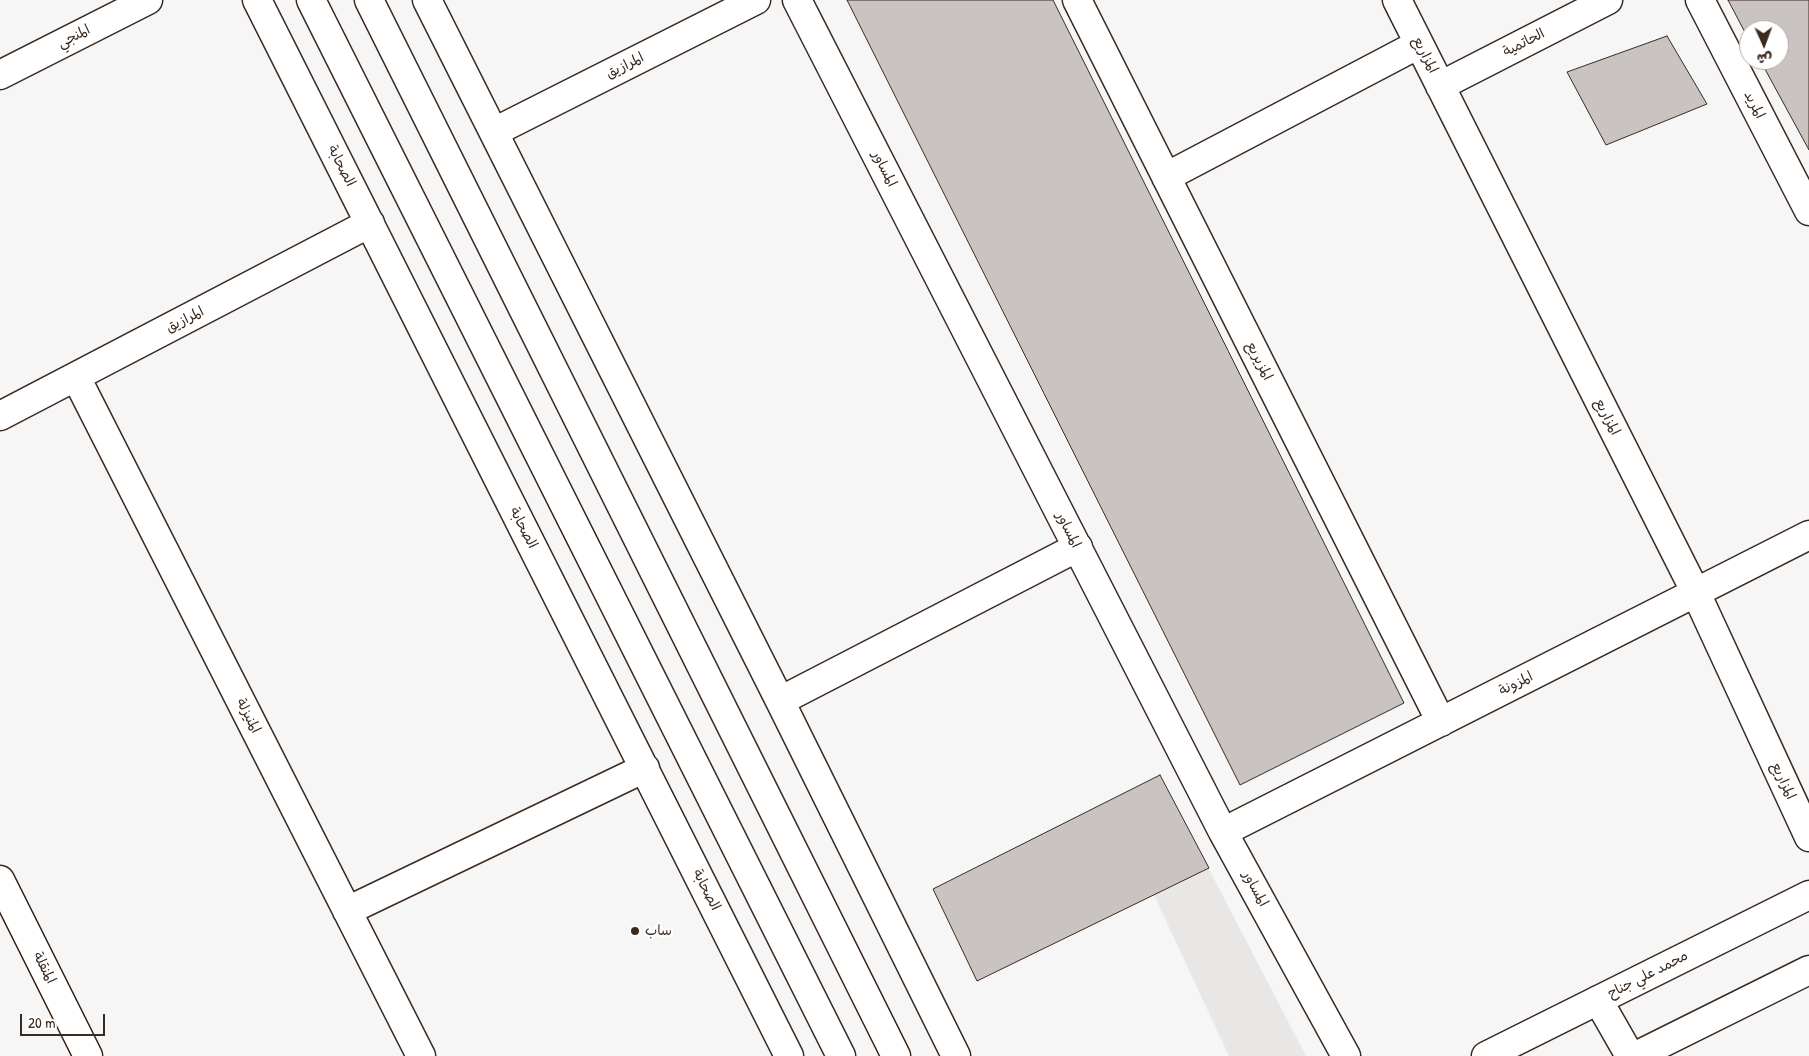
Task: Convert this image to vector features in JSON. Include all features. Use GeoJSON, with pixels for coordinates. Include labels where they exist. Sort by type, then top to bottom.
{"type":"FeatureCollection","features":[{"type":"Feature","properties":{"kind":"street","name":"المنجي"},"geometry":{"type":"LineString","coordinates":[[0,75],[148,0]]}},
{"type":"Feature","properties":{"kind":"street","name":"الصحابة"},"geometry":{"type":"LineString","coordinates":[[258,0],[789,1056]]}},
{"type":"Feature","properties":{"kind":"street"},"geometry":{"type":"LineString","coordinates":[[311,0],[840,1056]]}},
{"type":"Feature","properties":{"kind":"street"},"geometry":{"type":"LineString","coordinates":[[368,0],[896,1056]]}},
{"type":"Feature","properties":{"kind":"street"},"geometry":{"type":"LineString","coordinates":[[427,0],[780,701],[956,1056]]}},
{"type":"Feature","properties":{"kind":"street","name":"المرازيق"},"geometry":{"type":"LineString","coordinates":[[494,132],[756,0]]}},
{"type":"Feature","properties":{"kind":"street","name":"المساور"},"geometry":{"type":"LineString","coordinates":[[797,0],[1223,832],[1346,1056]]}},
{"type":"Feature","properties":{"kind":"street","name":"المزيريع"},"geometry":{"type":"LineString","coordinates":[[1077,0],[1441,722]]}},
{"type":"Feature","properties":{"kind":"street","name":"المزاريع"},"geometry":{"type":"LineString","coordinates":[[1397,0],[1696,593],[1809,837]]}},
{"type":"Feature","properties":{"kind":"street","name":"الحاتمية"},"geometry":{"type":"LineString","coordinates":[[1440,86],[1608,0]]}},
{"type":"Feature","properties":{"kind":"street","name":"المريد"},"geometry":{"type":"LineString","coordinates":[[1700,0],[1809,211]]}},
{"type":"Feature","properties":{"kind":"street"},"geometry":{"type":"LineString","coordinates":[[1166,177],[1419,44]]}},
{"type":"Feature","properties":{"kind":"street","name":"المرازيق"},"geometry":{"type":"LineString","coordinates":[[0,416],[370,223]]}},
{"type":"Feature","properties":{"kind":"street","name":"المنيزلة"},"geometry":{"type":"LineString","coordinates":[[76,377],[421,1056]]}},
{"type":"Feature","properties":{"kind":"street","name":"المزونة"},"geometry":{"type":"LineString","coordinates":[[1223,832],[1809,535]]}},
{"type":"Feature","properties":{"kind":"street"},"geometry":{"type":"LineString","coordinates":[[780,701],[1078,547]]}},
{"type":"Feature","properties":{"kind":"street"},"geometry":{"type":"LineString","coordinates":[[347,911],[644,768]]}},
{"type":"Feature","properties":{"kind":"street","name":"المنقلة"},"geometry":{"type":"LineString","coordinates":[[0,880],[88,1056]]}},
{"type":"Feature","properties":{"kind":"street","name":"محمد علي جناح"},"geometry":{"type":"LineString","coordinates":[[1486,1056],[1809,895]]}},
{"type":"Feature","properties":{"kind":"street"},"geometry":{"type":"LineString","coordinates":[[1636,1056],[1809,970]]}},
{"type":"Feature","properties":{"kind":"street"},"geometry":{"type":"LineString","coordinates":[[1598,1000],[1630,1056]]}},
{"type":"Feature","properties":{"kind":"shaded area"},"geometry":{"type":"Polygon","coordinates":[[[1160,775],[1306,1056],[1229,1056],[1154,895],[933,889],[1160,775]]]}},
{"type":"Feature","properties":{"kind":"building"},"geometry":{"type":"Polygon","coordinates":[[[847,0],[1053,0],[1404,703],[1240,785],[847,0]]]}},
{"type":"Feature","properties":{"kind":"building"},"geometry":{"type":"Polygon","coordinates":[[[1728,0],[1809,0],[1809,150],[1765,70],[1789,70],[1789,20],[1739,21],[1728,0]]]}},
{"type":"Feature","properties":{"kind":"building"},"geometry":{"type":"Polygon","coordinates":[[[1667,36],[1707,104],[1606,145],[1567,72],[1667,36]]]}},
{"type":"Feature","properties":{"kind":"building"},"geometry":{"type":"Polygon","coordinates":[[[1160,775],[1209,868],[977,981],[933,889],[1160,775]]]}},
{"type":"Feature","properties":{"kind":"place","name":"ساب"},"geometry":{"type":"Point","coordinates":[635,931]}}]}
